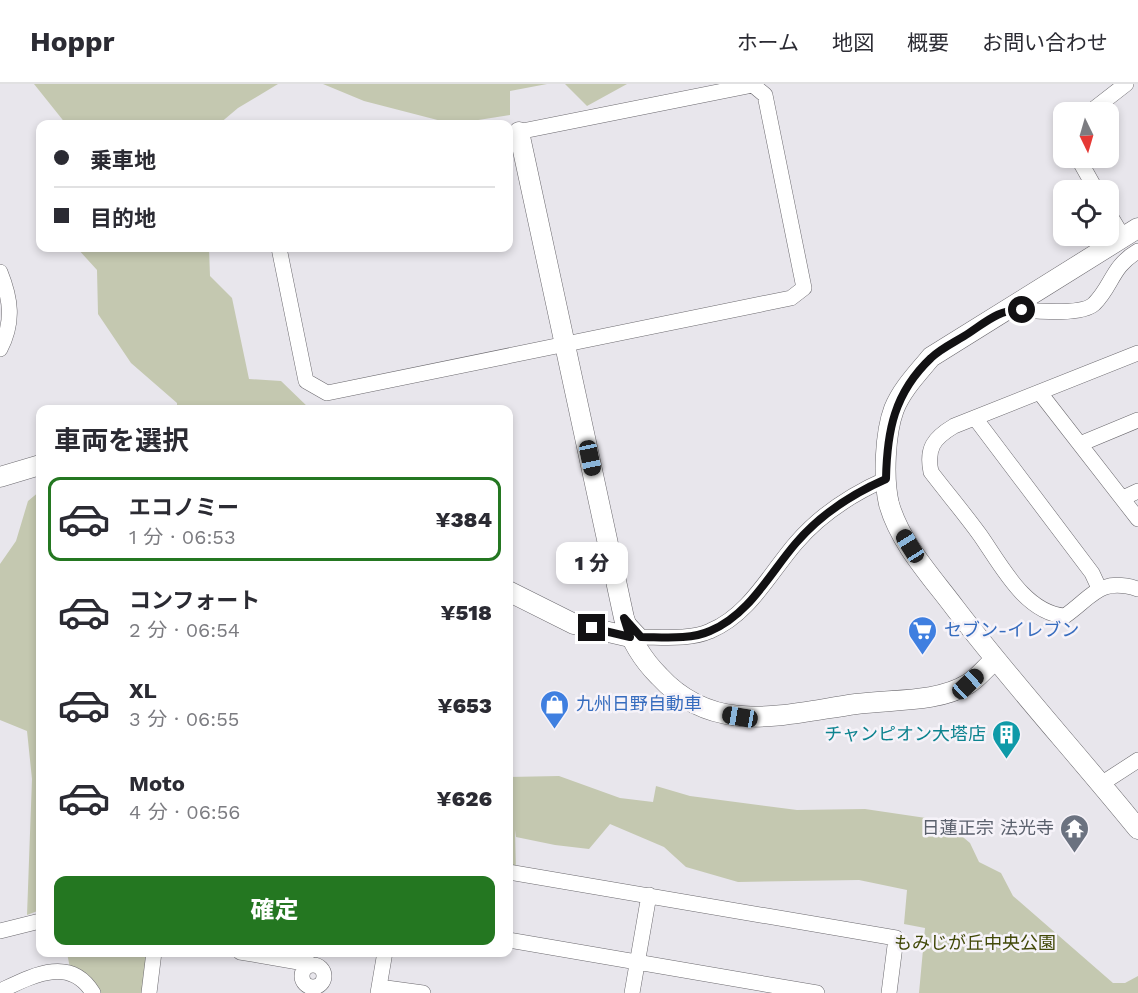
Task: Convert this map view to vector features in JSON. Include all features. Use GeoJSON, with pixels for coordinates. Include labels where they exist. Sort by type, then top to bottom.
{"type":"FeatureCollection","features":[{"type":"Feature","properties":{"kind":"street"},"geometry":{"type":"LineString","coordinates":[[1103,102],[1126,84]]}},
{"type":"Feature","properties":{"kind":"street"},"geometry":{"type":"LineString","coordinates":[[280,252],[306,381],[327,393],[565,344],[791,298],[804,288],[765,94],[753,85],[514,133],[565,344],[627,628],[643,657],[677,695],[716,713],[740,717],[776,715],[940,695],[968,684],[995,660]]}},
{"type":"Feature","properties":{"kind":"street"},"geometry":{"type":"LineString","coordinates":[[1130,232],[931,357],[911,381],[894,410],[887,450],[886,479],[889,503],[898,526],[922,565],[995,660],[1138,829]]}},
{"type":"Feature","properties":{"kind":"street"},"geometry":{"type":"LineString","coordinates":[[1006,309],[1080,310],[1093,305],[1124,259],[1138,251]]}},
{"type":"Feature","properties":{"kind":"street"},"geometry":{"type":"LineString","coordinates":[[0,272],[7,289],[11,315],[9,333],[0,349]]}},
{"type":"Feature","properties":{"kind":"street"},"geometry":{"type":"LineString","coordinates":[[1138,353],[975,418],[940,434],[930,444],[931,472],[1012,581],[1033,602],[1052,615],[1065,616],[1099,588],[1113,585],[1138,589]]}},
{"type":"Feature","properties":{"kind":"street"},"geometry":{"type":"LineString","coordinates":[[1040,393],[1138,519]]}},
{"type":"Feature","properties":{"kind":"street"},"geometry":{"type":"LineString","coordinates":[[975,418],[1092,573],[1099,588]]}},
{"type":"Feature","properties":{"kind":"street"},"geometry":{"type":"LineString","coordinates":[[1080,444],[1138,420]]}},
{"type":"Feature","properties":{"kind":"street"},"geometry":{"type":"LineString","coordinates":[[0,477],[36,466]]}},
{"type":"Feature","properties":{"kind":"street"},"geometry":{"type":"LineString","coordinates":[[513,594],[574,624],[627,628],[641,637],[707,633],[723,625],[766,585],[796,543],[820,519],[860,491],[886,479]]}},
{"type":"Feature","properties":{"kind":"street"},"geometry":{"type":"LineString","coordinates":[[1123,498],[1138,491]]}},
{"type":"Feature","properties":{"kind":"street"},"geometry":{"type":"LineString","coordinates":[[1101,784],[1138,760]]}},
{"type":"Feature","properties":{"kind":"street"},"geometry":{"type":"LineString","coordinates":[[513,874],[649,895],[896,939],[889,993]]}},
{"type":"Feature","properties":{"kind":"street"},"geometry":{"type":"LineString","coordinates":[[632,993],[649,895]]}},
{"type":"Feature","properties":{"kind":"street"},"geometry":{"type":"LineString","coordinates":[[0,931],[36,922]]}},
{"type":"Feature","properties":{"kind":"street"},"geometry":{"type":"LineString","coordinates":[[513,941],[817,993]]}},
{"type":"Feature","properties":{"kind":"street"},"geometry":{"type":"LineString","coordinates":[[149,993],[153,957]]}},
{"type":"Feature","properties":{"kind":"street"},"geometry":{"type":"LineString","coordinates":[[269,957],[310,964]]}},
{"type":"Feature","properties":{"kind":"street"},"geometry":{"type":"LineString","coordinates":[[384,957],[379,990],[423,993]]}},
{"type":"Feature","properties":{"kind":"street"},"geometry":{"type":"LineString","coordinates":[[0,991],[51,971],[71,973],[83,979],[93,993]]}},
{"type":"Feature","properties":{"kind":"green space"},"geometry":{"type":"Polygon","coordinates":[[[34,84],[278,84],[238,108],[224,120],[63,120],[34,84]]]}},
{"type":"Feature","properties":{"kind":"green space"},"geometry":{"type":"Polygon","coordinates":[[[323,84],[547,84],[510,91],[510,115],[478,120],[438,120],[364,101],[323,84]]]}},
{"type":"Feature","properties":{"kind":"green space"},"geometry":{"type":"Polygon","coordinates":[[[565,84],[627,84],[587,106],[565,84]]]}},
{"type":"Feature","properties":{"kind":"green space"},"geometry":{"type":"Polygon","coordinates":[[[81,252],[209,252],[210,276],[232,298],[249,379],[281,381],[306,405],[177,405],[131,363],[98,314],[97,270],[81,252]]]}},
{"type":"Feature","properties":{"kind":"green space"},"geometry":{"type":"Polygon","coordinates":[[[36,494],[36,912],[27,915],[32,779],[27,731],[0,720],[0,564],[16,541],[28,501],[36,494]]]}},
{"type":"Feature","properties":{"kind":"green space","name":"もみじが丘中央公園"},"geometry":{"type":"Polygon","coordinates":[[[559,776],[620,798],[653,802],[656,786],[690,796],[797,810],[865,809],[926,818],[951,827],[970,843],[979,862],[1001,873],[1013,896],[1113,983],[1125,983],[1138,976],[1138,993],[919,993],[925,928],[904,924],[907,890],[859,880],[738,882],[686,867],[664,847],[610,824],[589,849],[516,837],[515,830],[516,874],[513,873],[513,777],[559,776]]]}},
{"type":"Feature","properties":{"kind":"green space"},"geometry":{"type":"Polygon","coordinates":[[[68,957],[154,957],[150,993],[92,993],[71,973],[68,957]]]}},
{"type":"Feature","properties":{"kind":"place","name":"セブン-イレブン"},"geometry":{"type":"Point","coordinates":[923,656]}},
{"type":"Feature","properties":{"kind":"place","name":"九州日野自動車"},"geometry":{"type":"Point","coordinates":[555,730]}},
{"type":"Feature","properties":{"kind":"place","name":"チャンピオン大塔店"},"geometry":{"type":"Point","coordinates":[1007,760]}},
{"type":"Feature","properties":{"kind":"place","name":"日蓮正宗 法光寺"},"geometry":{"type":"Point","coordinates":[1075,854]}},
{"type":"Feature","properties":{"kind":"route"},"geometry":{"type":"LineString","coordinates":[[592,628],[630,637],[624,618],[641,637],[673,637],[707,633],[723,625],[766,585],[796,543],[820,519],[860,491],[886,479],[887,450],[894,410],[911,381],[931,357],[1006,309],[1022,310]]}}]}
